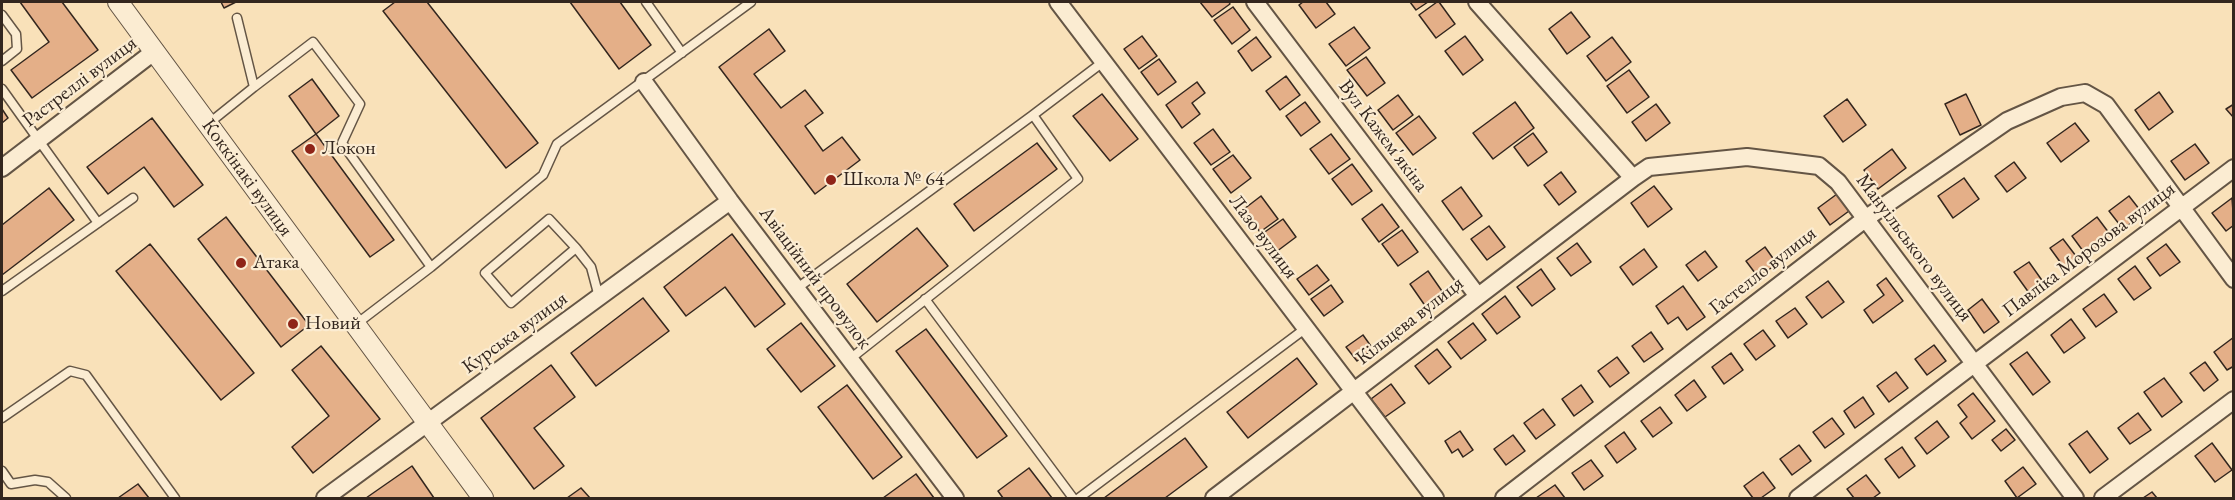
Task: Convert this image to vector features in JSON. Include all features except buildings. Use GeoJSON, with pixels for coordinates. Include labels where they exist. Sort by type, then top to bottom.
{"type":"FeatureCollection","features":[{"type":"Feature","properties":{"kind":"street","name":"Коккінакі вулиця"},"geometry":{"type":"LineString","coordinates":[[118,2],[483,498]]}},
{"type":"Feature","properties":{"kind":"street","name":"Лазо вулиця"},"geometry":{"type":"LineString","coordinates":[[1058,2],[1435,498]]}},
{"type":"Feature","properties":{"kind":"street","name":"Вул Кажем'якіна"},"geometry":{"type":"LineString","coordinates":[[1256,2],[1477,296]]}},
{"type":"Feature","properties":{"kind":"street"},"geometry":{"type":"LineString","coordinates":[[1477,2],[1633,178]]}},
{"type":"Feature","properties":{"kind":"street","name":"Растреллі вулиця"},"geometry":{"type":"LineString","coordinates":[[2,168],[155,51]]}},
{"type":"Feature","properties":{"kind":"street","name":"Авіаційний провулок"},"geometry":{"type":"LineString","coordinates":[[644,82],[730,201],[955,498]]}},
{"type":"Feature","properties":{"kind":"street","name":"Гастелло вулиця"},"geometry":{"type":"LineString","coordinates":[[1504,498],[1864,219],[2007,121],[2061,97],[2085,93],[2106,105],[2180,207]]}},
{"type":"Feature","properties":{"kind":"street","name":"Мануільського вулиця"},"geometry":{"type":"LineString","coordinates":[[1633,178],[1649,168],[1747,157],[1819,166],[1838,182],[2074,498]]}},
{"type":"Feature","properties":{"kind":"street","name":"Павліка Морозова вулиця"},"geometry":{"type":"LineString","coordinates":[[1798,498],[2234,168]]}},
{"type":"Feature","properties":{"kind":"street","name":"Кільцева вулиця"},"geometry":{"type":"LineString","coordinates":[[1214,498],[1633,178]]}},
{"type":"Feature","properties":{"kind":"street","name":"Курська вулиця"},"geometry":{"type":"LineString","coordinates":[[325,498],[730,201]]}},
{"type":"Feature","properties":{"kind":"street"},"geometry":{"type":"LineString","coordinates":[[2180,207],[2234,279]]}},
{"type":"Feature","properties":{"kind":"street"},"geometry":{"type":"LineString","coordinates":[[2103,498],[2234,400]]}},
{"type":"Feature","properties":{"kind":"lane"},"geometry":{"type":"LineString","coordinates":[[646,2],[682,53]]}},
{"type":"Feature","properties":{"kind":"lane"},"geometry":{"type":"LineString","coordinates":[[355,325],[431,267],[543,175],[557,144],[751,2]]}},
{"type":"Feature","properties":{"kind":"lane"},"geometry":{"type":"LineString","coordinates":[[2,15],[16,34],[17,49],[2,61]]}},
{"type":"Feature","properties":{"kind":"lane"},"geometry":{"type":"LineString","coordinates":[[237,18],[254,87]]}},
{"type":"Feature","properties":{"kind":"lane"},"geometry":{"type":"LineString","coordinates":[[208,124],[313,42],[360,104],[342,143],[431,267]]}},
{"type":"Feature","properties":{"kind":"lane"},"geometry":{"type":"LineString","coordinates":[[796,289],[1103,62]]}},
{"type":"Feature","properties":{"kind":"lane"},"geometry":{"type":"LineString","coordinates":[[2,88],[98,223]]}},
{"type":"Feature","properties":{"kind":"lane"},"geometry":{"type":"LineString","coordinates":[[850,359],[1078,179],[1033,115]]}},
{"type":"Feature","properties":{"kind":"lane"},"geometry":{"type":"LineString","coordinates":[[2,291],[133,198]]}},
{"type":"Feature","properties":{"kind":"lane"},"geometry":{"type":"LineString","coordinates":[[576,248],[511,303],[485,273],[549,219],[576,248],[591,267],[599,297]]}},
{"type":"Feature","properties":{"kind":"lane"},"geometry":{"type":"LineString","coordinates":[[925,300],[1073,498]]}},
{"type":"Feature","properties":{"kind":"lane"},"geometry":{"type":"LineString","coordinates":[[1079,498],[1306,328]]}},
{"type":"Feature","properties":{"kind":"lane"},"geometry":{"type":"LineString","coordinates":[[2,418],[70,371],[86,375],[175,498]]}},
{"type":"Feature","properties":{"kind":"lane"},"geometry":{"type":"LineString","coordinates":[[2,471],[11,484],[35,480],[48,482],[66,498]]}},
{"type":"Feature","properties":{"kind":"place","name":"Локон"},"geometry":{"type":"Point","coordinates":[310,149]}},
{"type":"Feature","properties":{"kind":"place","name":"Школа № 64"},"geometry":{"type":"Point","coordinates":[831,180]}},
{"type":"Feature","properties":{"kind":"place","name":"Атака"},"geometry":{"type":"Point","coordinates":[241,263]}},
{"type":"Feature","properties":{"kind":"place","name":"Новий"},"geometry":{"type":"Point","coordinates":[293,324]}}]}
